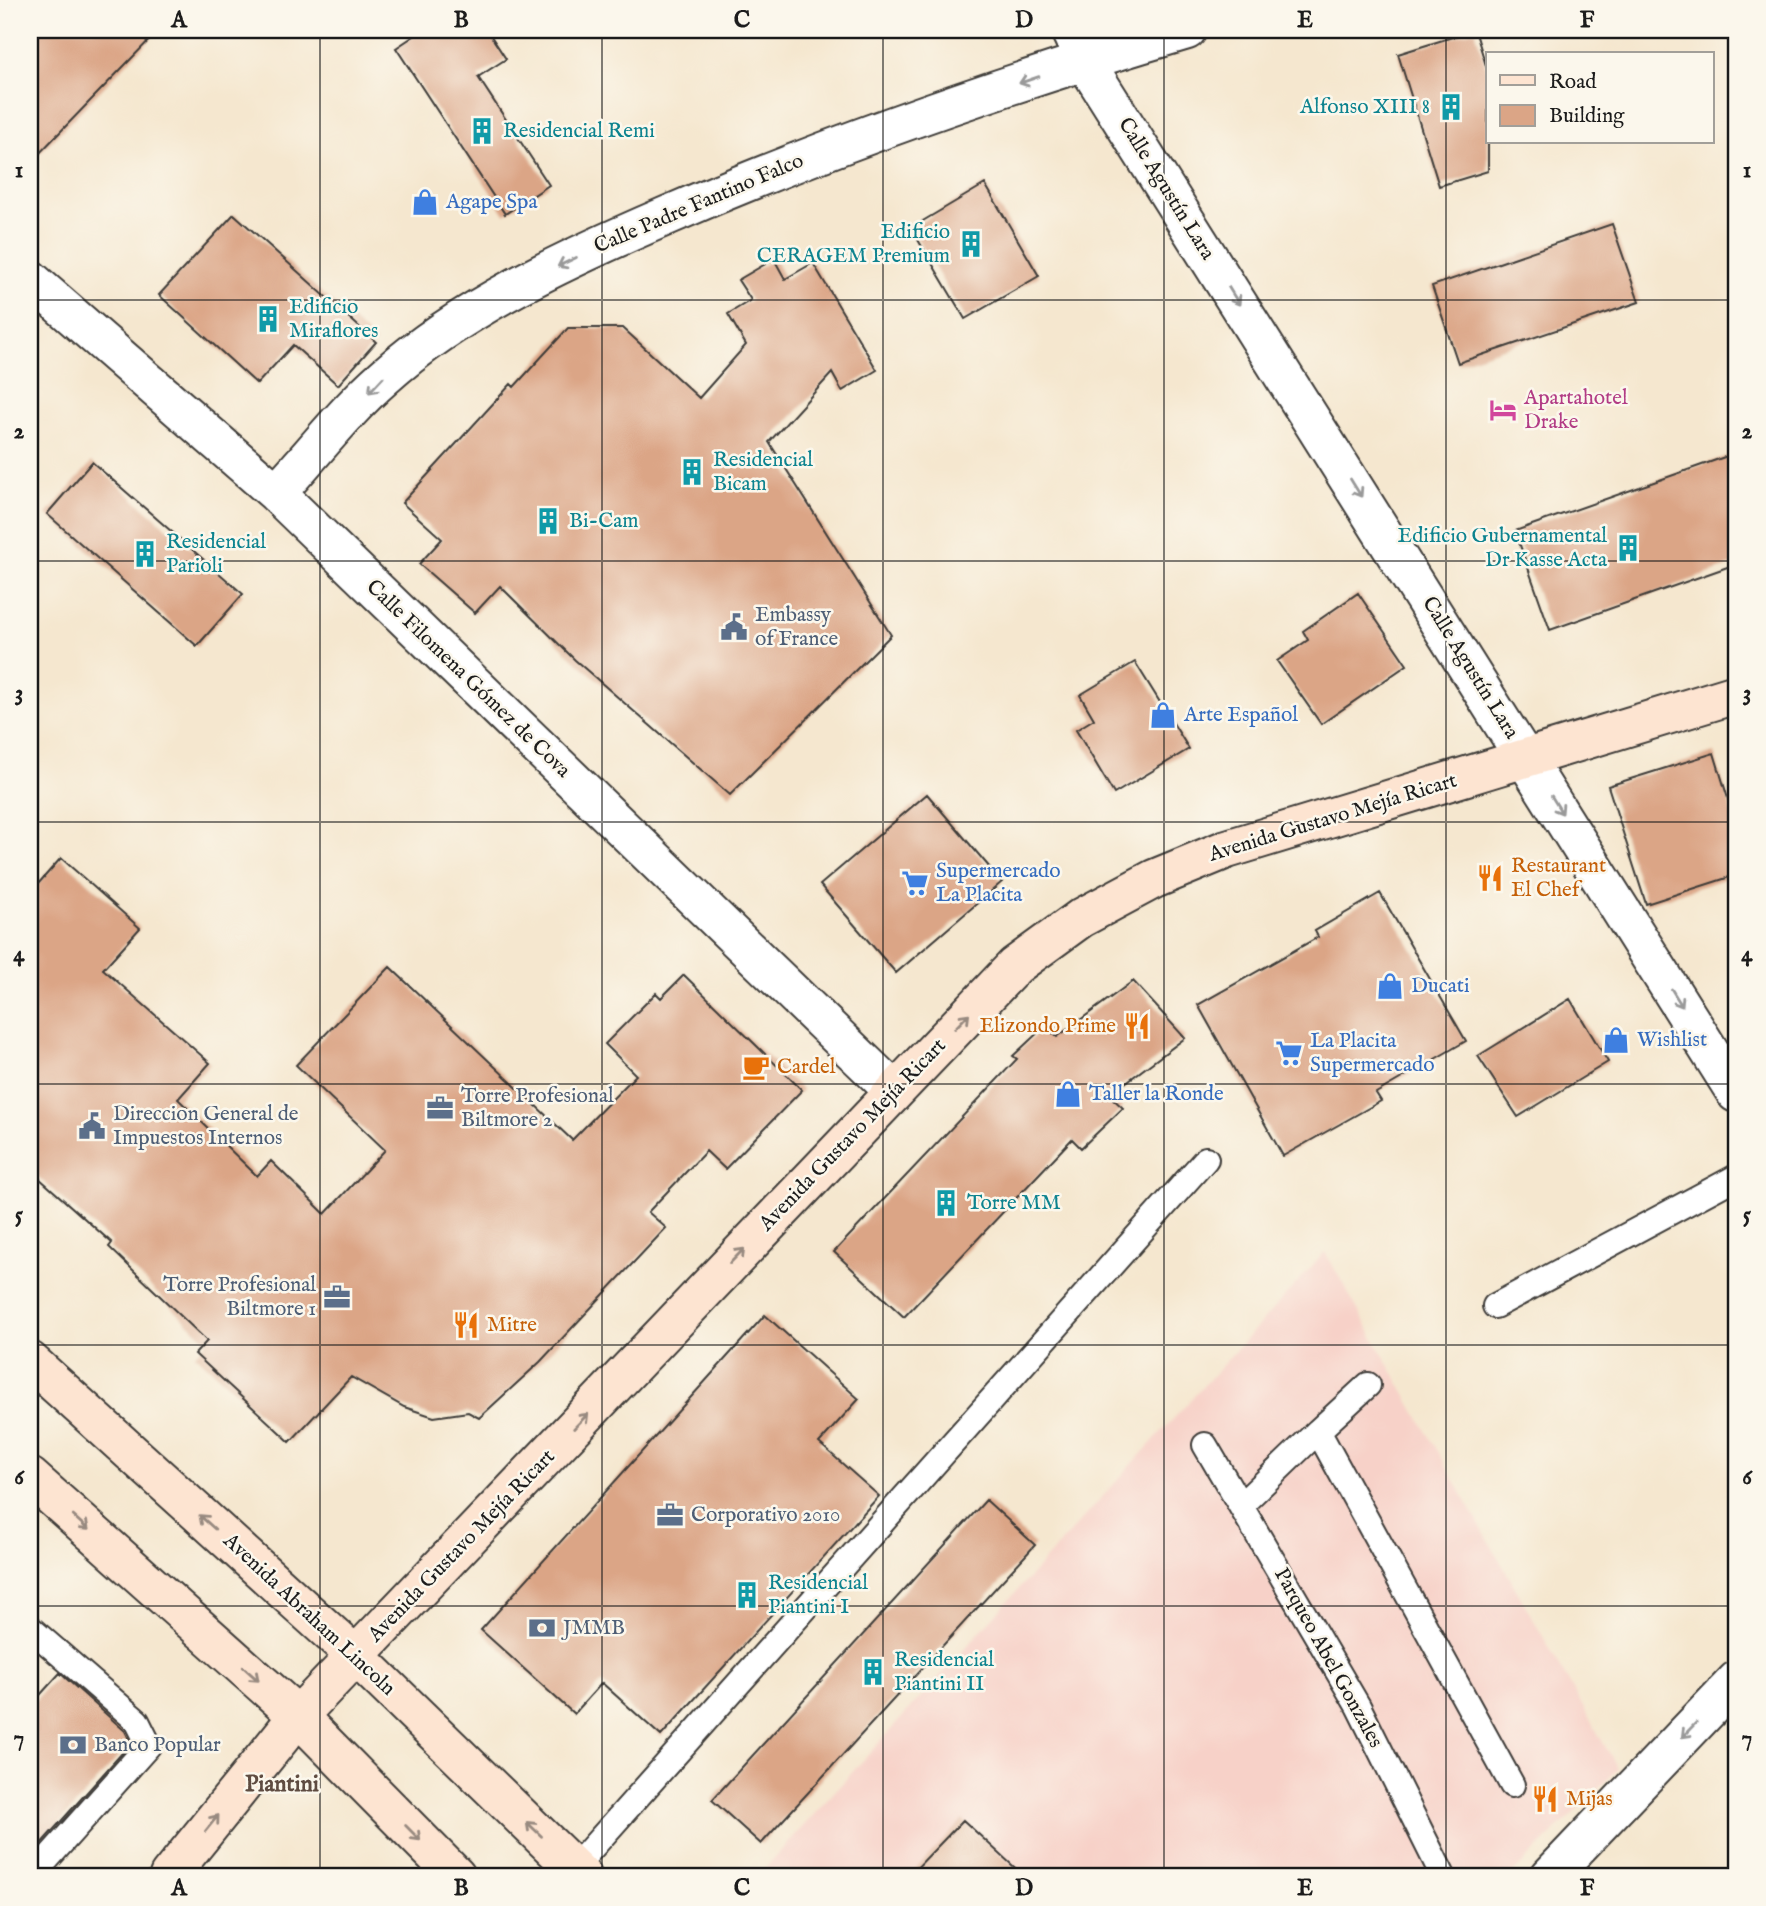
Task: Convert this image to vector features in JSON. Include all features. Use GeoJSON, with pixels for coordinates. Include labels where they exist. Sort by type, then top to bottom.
{"type":"FeatureCollection","features":[{"type":"Feature","properties":{"kind":"street","name":"Calle Padre Fantino Falco"},"geometry":{"type":"LineString","coordinates":[[276,493],[384,377],[442,333],[528,281],[612,239],[735,186],[1077,45],[1187,30]]}},
{"type":"Feature","properties":{"kind":"street","name":"Calle Agustín Lara"},"geometry":{"type":"LineString","coordinates":[[1077,45],[1736,1093]]}},
{"type":"Feature","properties":{"kind":"street","name":"Calle Filomena Gómez de Cova"},"geometry":{"type":"LineString","coordinates":[[30,279],[276,493],[894,1091]]}},
{"type":"Feature","properties":{"kind":"street","name":"Avenida Gustavo Mejía Ricart"},"geometry":{"type":"LineString","coordinates":[[169,1876],[298,1716],[1014,966],[1081,918],[1154,879],[1227,849],[1736,694]]}},
{"type":"Feature","properties":{"kind":"street","name":"Avenida Abraham Lincoln"},"geometry":{"type":"LineString","coordinates":[[30,1361],[356,1657],[578,1872]]}},
{"type":"Feature","properties":{"kind":"street"},"geometry":{"type":"LineString","coordinates":[[30,1477],[298,1716],[456,1876]]}},
{"type":"Feature","properties":{"kind":"street"},"geometry":{"type":"LineString","coordinates":[[1550,1876],[1736,1681]]}},
{"type":"Feature","properties":{"kind":"lane"},"geometry":{"type":"LineString","coordinates":[[578,1872],[1206,1159]]}},
{"type":"Feature","properties":{"kind":"lane"},"geometry":{"type":"LineString","coordinates":[[1495,1306],[1736,1177]]}},
{"type":"Feature","properties":{"kind":"lane"},"geometry":{"type":"LineString","coordinates":[[1241,1505],[1368,1385]]}},
{"type":"Feature","properties":{"kind":"lane"},"geometry":{"type":"LineString","coordinates":[[1318,1431],[1512,1785]]}},
{"type":"Feature","properties":{"kind":"lane","name":"Parqueo Abel Gonzales"},"geometry":{"type":"LineString","coordinates":[[1205,1445],[1358,1706],[1443,1876]]}},
{"type":"Feature","properties":{"kind":"lane"},"geometry":{"type":"LineString","coordinates":[[30,1628],[137,1721],[149,1745],[32,1876]]}},
{"type":"Feature","properties":{"kind":"shaded area"},"geometry":{"type":"Polygon","coordinates":[[[1325,1252],[1618,1769],[1510,1876],[758,1876],[1325,1252]]]}},
{"type":"Feature","properties":{"kind":"building"},"geometry":{"type":"Polygon","coordinates":[[[30,30],[159,30],[30,163],[30,30]]]}},
{"type":"Feature","properties":{"kind":"building","name":"Residencial Remi"},"geometry":{"type":"Polygon","coordinates":[[[423,30],[487,30],[506,59],[478,77],[549,185],[505,214],[396,48],[423,30]]]}},
{"type":"Feature","properties":{"kind":"building","name":"Alfonso XIII 8"},"geometry":{"type":"Polygon","coordinates":[[[1475,30],[1486,66],[1488,171],[1439,186],[1398,54],[1475,30]]]}},
{"type":"Feature","properties":{"kind":"building","name":"Edificio CERAGEM Premium"},"geometry":{"type":"Polygon","coordinates":[[[985,184],[1039,276],[965,319],[911,228],[985,184]]]}},
{"type":"Feature","properties":{"kind":"building","name":"Edificio Miraflores"},"geometry":{"type":"Polygon","coordinates":[[[234,214],[376,342],[338,385],[293,345],[257,384],[159,295],[234,214]]]}},
{"type":"Feature","properties":{"kind":"building"},"geometry":{"type":"Polygon","coordinates":[[[1612,224],[1639,302],[1458,363],[1432,286],[1612,224]]]}},
{"type":"Feature","properties":{"kind":"building"},"geometry":{"type":"Polygon","coordinates":[[[774,259],[785,279],[813,263],[877,370],[842,391],[832,373],[769,442],[891,635],[730,795],[575,660],[500,586],[475,613],[419,564],[442,539],[402,503],[511,384],[514,387],[568,328],[623,328],[699,398],[746,345],[728,314],[751,300],[738,280],[774,259]]]}},
{"type":"Feature","properties":{"kind":"building","name":"Edificio Gubernamental Dr Kasse Acta"},"geometry":{"type":"Polygon","coordinates":[[[1736,453],[1736,564],[1550,630],[1515,531],[1736,453]]]}},
{"type":"Feature","properties":{"kind":"building","name":"Residencial Parioli"},"geometry":{"type":"Polygon","coordinates":[[[92,462],[243,594],[197,646],[47,514],[92,462]]]}},
{"type":"Feature","properties":{"kind":"building"},"geometry":{"type":"Polygon","coordinates":[[[1358,593],[1407,665],[1321,724],[1277,661],[1308,640],[1303,631],[1358,593]]]}},
{"type":"Feature","properties":{"kind":"building"},"geometry":{"type":"Polygon","coordinates":[[[1135,662],[1189,749],[1114,794],[1076,730],[1094,719],[1080,695],[1135,662]]]}},
{"type":"Feature","properties":{"kind":"building"},"geometry":{"type":"Polygon","coordinates":[[[1714,753],[1736,825],[1736,875],[1646,904],[1608,786],[1714,753]]]}},
{"type":"Feature","properties":{"kind":"building"},"geometry":{"type":"Polygon","coordinates":[[[927,794],[1002,882],[896,973],[820,885],[927,794]]]}},
{"type":"Feature","properties":{"kind":"building"},"geometry":{"type":"Polygon","coordinates":[[[61,858],[140,928],[103,969],[210,1063],[178,1099],[257,1176],[271,1161],[325,1214],[385,1150],[296,1065],[390,967],[572,1140],[636,1075],[605,1044],[656,993],[661,998],[684,975],[802,1090],[725,1169],[706,1151],[648,1212],[666,1228],[540,1362],[479,1418],[468,1412],[434,1417],[404,1407],[351,1377],[290,1442],[195,1354],[207,1341],[109,1247],[112,1243],[30,1170],[30,893],[61,858]]]}},
{"type":"Feature","properties":{"kind":"building"},"geometry":{"type":"Polygon","coordinates":[[[1380,893],[1466,1041],[1376,1093],[1381,1101],[1283,1156],[1198,1005],[1318,937],[1315,931],[1380,893]]]}},
{"type":"Feature","properties":{"kind":"building"},"geometry":{"type":"Polygon","coordinates":[[[1133,981],[1185,1038],[1109,1095],[1123,1108],[1081,1148],[1072,1139],[904,1317],[834,1252],[1017,1059],[1013,1056],[1045,1026],[1057,1037],[1133,981]]]}},
{"type":"Feature","properties":{"kind":"building"},"geometry":{"type":"Polygon","coordinates":[[[1570,999],[1608,1062],[1518,1117],[1478,1056],[1570,999]]]}},
{"type":"Feature","properties":{"kind":"building","name":"Corporativo 2010"},"geometry":{"type":"Polygon","coordinates":[[[765,1315],[859,1399],[819,1443],[879,1496],[661,1736],[602,1683],[574,1714],[481,1630],[765,1315]]]}},
{"type":"Feature","properties":{"kind":"building","name":"Residencial Piantini II"},"geometry":{"type":"Polygon","coordinates":[[[986,1500],[1035,1545],[761,1844],[712,1800],[986,1500]]]}},
{"type":"Feature","properties":{"kind":"building"},"geometry":{"type":"Polygon","coordinates":[[[60,1673],[125,1731],[131,1743],[30,1856],[30,1706],[60,1673]]]}},
{"type":"Feature","properties":{"kind":"building"},"geometry":{"type":"Polygon","coordinates":[[[963,1820],[1024,1876],[909,1876],[963,1820]]]}},
{"type":"Feature","properties":{"kind":"place","name":"Alfonso XIII 8"},"geometry":{"type":"Point","coordinates":[1451,107]}},
{"type":"Feature","properties":{"kind":"place","name":"Residencial Remi"},"geometry":{"type":"Point","coordinates":[482,131]}},
{"type":"Feature","properties":{"kind":"place","name":"Agape Spa"},"geometry":{"type":"Point","coordinates":[425,202]}},
{"type":"Feature","properties":{"kind":"place","name":"Edificio CERAGEM Premium"},"geometry":{"type":"Point","coordinates":[971,244]}},
{"type":"Feature","properties":{"kind":"place","name":"Edificio Miraflores"},"geometry":{"type":"Point","coordinates":[268,319]}},
{"type":"Feature","properties":{"kind":"place","name":"Apartahotel Drake"},"geometry":{"type":"Point","coordinates":[1503,410]}},
{"type":"Feature","properties":{"kind":"place","name":"Residencial Bicam"},"geometry":{"type":"Point","coordinates":[692,472]}},
{"type":"Feature","properties":{"kind":"place","name":"Bi-Cam"},"geometry":{"type":"Point","coordinates":[548,521]}},
{"type":"Feature","properties":{"kind":"place","name":"Edificio Gubernamental Dr Kasse Acta"},"geometry":{"type":"Point","coordinates":[1628,548]}},
{"type":"Feature","properties":{"kind":"place","name":"Residencial Parioli"},"geometry":{"type":"Point","coordinates":[145,554]}},
{"type":"Feature","properties":{"kind":"place","name":"Embassy of France"},"geometry":{"type":"Point","coordinates":[734,627]}},
{"type":"Feature","properties":{"kind":"place","name":"Arte Español"},"geometry":{"type":"Point","coordinates":[1163,715]}},
{"type":"Feature","properties":{"kind":"place","name":"Restaurant El Chef"},"geometry":{"type":"Point","coordinates":[1490,878]}},
{"type":"Feature","properties":{"kind":"place","name":"Supermercado La Placita"},"geometry":{"type":"Point","coordinates":[915,883]}},
{"type":"Feature","properties":{"kind":"place","name":"Ducati"},"geometry":{"type":"Point","coordinates":[1390,986]}},
{"type":"Feature","properties":{"kind":"place","name":"Elizondo Prime"},"geometry":{"type":"Point","coordinates":[1137,1026]}},
{"type":"Feature","properties":{"kind":"place","name":"Wishlist"},"geometry":{"type":"Point","coordinates":[1616,1040]}},
{"type":"Feature","properties":{"kind":"place","name":"La Placita Supermercado"},"geometry":{"type":"Point","coordinates":[1289,1053]}},
{"type":"Feature","properties":{"kind":"place","name":"Cardel"},"geometry":{"type":"Point","coordinates":[756,1067]}},
{"type":"Feature","properties":{"kind":"place","name":"Taller la Ronde"},"geometry":{"type":"Point","coordinates":[1068,1094]}},
{"type":"Feature","properties":{"kind":"place","name":"Torre Profesional Biltmore 2"},"geometry":{"type":"Point","coordinates":[440,1108]}},
{"type":"Feature","properties":{"kind":"place","name":"Direccion General de Impuestos Internos"},"geometry":{"type":"Point","coordinates":[92,1126]}},
{"type":"Feature","properties":{"kind":"place","name":"Torre MM"},"geometry":{"type":"Point","coordinates":[946,1203]}},
{"type":"Feature","properties":{"kind":"place","name":"Torre Profesional Biltmore 1"},"geometry":{"type":"Point","coordinates":[337,1297]}},
{"type":"Feature","properties":{"kind":"place","name":"Mitre"},"geometry":{"type":"Point","coordinates":[466,1325]}},
{"type":"Feature","properties":{"kind":"place","name":"Corporativo 2010"},"geometry":{"type":"Point","coordinates":[670,1515]}},
{"type":"Feature","properties":{"kind":"place","name":"Residencial Piantini I"},"geometry":{"type":"Point","coordinates":[747,1595]}},
{"type":"Feature","properties":{"kind":"place","name":"JMMB"},"geometry":{"type":"Point","coordinates":[542,1628]}},
{"type":"Feature","properties":{"kind":"place","name":"Residencial Piantini II"},"geometry":{"type":"Point","coordinates":[873,1672]}},
{"type":"Feature","properties":{"kind":"place","name":"Banco Popular"},"geometry":{"type":"Point","coordinates":[73,1745]}},
{"type":"Feature","properties":{"kind":"place","name":"Mijas"},"geometry":{"type":"Point","coordinates":[1545,1799]}},
{"type":"Feature","properties":{"kind":"district","name":"Piantini"},"geometry":{"type":"Point","coordinates":[282,1784]}}]}
